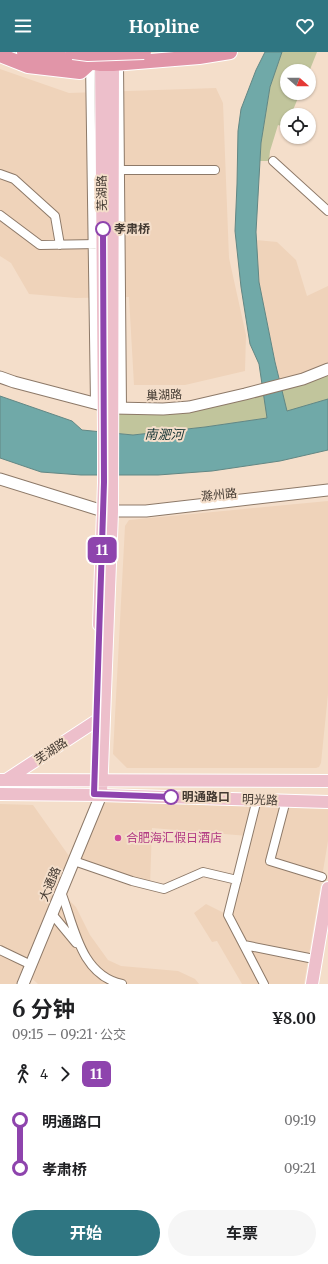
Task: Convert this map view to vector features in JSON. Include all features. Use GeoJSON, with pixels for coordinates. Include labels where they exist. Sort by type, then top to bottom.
{"type":"FeatureCollection","features":[{"type":"Feature","properties":{"kind":"highway"},"geometry":{"type":"LineString","coordinates":[[10,52],[32,61],[82,67],[106,60]]}},
{"type":"Feature","properties":{"kind":"highway"},"geometry":{"type":"LineString","coordinates":[[24,52],[28,54],[106,60],[199,57],[230,52]]}},
{"type":"Feature","properties":{"kind":"highway"},"geometry":{"type":"LineString","coordinates":[[73,52],[88,54],[144,52]]}},
{"type":"Feature","properties":{"kind":"highway"},"geometry":{"type":"LineString","coordinates":[[0,55],[28,66],[80,72],[106,60]]}},
{"type":"Feature","properties":{"kind":"main road","name":"芜湖路"},"geometry":{"type":"LineString","coordinates":[[106,60],[103,244],[108,406]]}},
{"type":"Feature","properties":{"kind":"main road","name":"芜湖路"},"geometry":{"type":"LineString","coordinates":[[106,60],[109,514]]}},
{"type":"Feature","properties":{"kind":"main road"},"geometry":{"type":"LineString","coordinates":[[98,780],[96,721],[109,514]]}},
{"type":"Feature","properties":{"kind":"main road"},"geometry":{"type":"LineString","coordinates":[[97,794],[109,514]]}},
{"type":"Feature","properties":{"kind":"main road","name":"芜湖路"},"geometry":{"type":"LineString","coordinates":[[3,780],[96,721]]}},
{"type":"Feature","properties":{"kind":"main road","name":"明光路"},"geometry":{"type":"LineString","coordinates":[[3,780],[328,781]]}},
{"type":"Feature","properties":{"kind":"main road","name":"明光路"},"geometry":{"type":"LineString","coordinates":[[0,794],[97,794],[328,802]]}},
{"type":"Feature","properties":{"kind":"main road"},"geometry":{"type":"LineString","coordinates":[[312,984],[328,888]]}},
{"type":"Feature","properties":{"kind":"street"},"geometry":{"type":"LineString","coordinates":[[106,60],[120,170],[108,406]]}},
{"type":"Feature","properties":{"kind":"street"},"geometry":{"type":"LineString","coordinates":[[106,60],[108,406]]}},
{"type":"Feature","properties":{"kind":"street"},"geometry":{"type":"LineString","coordinates":[[273,161],[328,211]]}},
{"type":"Feature","properties":{"kind":"street"},"geometry":{"type":"LineString","coordinates":[[120,170],[216,170]]}},
{"type":"Feature","properties":{"kind":"street"},"geometry":{"type":"LineString","coordinates":[[0,174],[14,180],[55,216],[60,245]]}},
{"type":"Feature","properties":{"kind":"street"},"geometry":{"type":"LineString","coordinates":[[0,215],[40,245],[103,244]]}},
{"type":"Feature","properties":{"kind":"street","name":"巢湖路"},"geometry":{"type":"LineString","coordinates":[[0,377],[108,406],[163,409],[189,407],[283,384],[328,369]]}},
{"type":"Feature","properties":{"kind":"street"},"geometry":{"type":"LineString","coordinates":[[0,480],[109,514]]}},
{"type":"Feature","properties":{"kind":"street","name":"滁州路"},"geometry":{"type":"LineString","coordinates":[[109,514],[328,490]]}},
{"type":"Feature","properties":{"kind":"street","name":"滁州路"},"geometry":{"type":"LineString","coordinates":[[109,514],[147,516],[328,496]]}},
{"type":"Feature","properties":{"kind":"street","name":"大通路"},"geometry":{"type":"LineString","coordinates":[[23,984],[74,861],[97,794]]}},
{"type":"Feature","properties":{"kind":"street","name":"大通路"},"geometry":{"type":"LineString","coordinates":[[16,984],[97,794]]}},
{"type":"Feature","properties":{"kind":"street"},"geometry":{"type":"LineString","coordinates":[[257,799],[228,915],[264,984]]}},
{"type":"Feature","properties":{"kind":"street"},"geometry":{"type":"LineString","coordinates":[[286,800],[270,861],[322,877]]}},
{"type":"Feature","properties":{"kind":"street"},"geometry":{"type":"LineString","coordinates":[[74,861],[132,881],[164,889],[203,872],[237,880]]}},
{"type":"Feature","properties":{"kind":"street"},"geometry":{"type":"LineString","coordinates":[[61,892],[68,909],[79,946]]}},
{"type":"Feature","properties":{"kind":"street"},"geometry":{"type":"LineString","coordinates":[[52,914],[79,946],[92,967],[112,982],[122,984]]}},
{"type":"Feature","properties":{"kind":"street"},"geometry":{"type":"LineString","coordinates":[[244,945],[309,958]]}},
{"type":"Feature","properties":{"kind":"street"},"geometry":{"type":"LineString","coordinates":[[0,950],[25,962]]}},
{"type":"Feature","properties":{"kind":"shaded area"},"geometry":{"type":"Polygon","coordinates":[[[0,69],[69,93],[216,88],[223,103],[229,258],[246,335],[245,371],[185,385],[134,385],[129,297],[76,298],[29,294],[11,263],[0,256],[0,69]]]}},
{"type":"Feature","properties":{"kind":"shaded area"},"geometry":{"type":"Polygon","coordinates":[[[256,240],[277,242],[296,260],[307,296],[328,286],[328,369],[303,379],[279,379],[259,282],[256,240]]]}},
{"type":"Feature","properties":{"kind":"shaded area"},"geometry":{"type":"Polygon","coordinates":[[[328,501],[328,694],[321,763],[319,767],[127,768],[113,754],[125,526],[129,520],[328,501]]]}},
{"type":"Feature","properties":{"kind":"shaded area"},"geometry":{"type":"Polygon","coordinates":[[[101,795],[328,802],[328,841],[304,984],[242,984],[217,941],[212,942],[194,913],[206,904],[228,915],[248,836],[152,828],[150,886],[74,861],[101,795]]]}},
{"type":"Feature","properties":{"kind":"shaded area"},"geometry":{"type":"Polygon","coordinates":[[[0,804],[33,805],[69,856],[16,984],[0,984],[0,804]]]}},
{"type":"Feature","properties":{"kind":"shaded area"},"geometry":{"type":"Polygon","coordinates":[[[61,892],[76,907],[90,935],[108,960],[121,966],[178,971],[195,979],[199,984],[38,984],[27,974],[61,892]]]}},
{"type":"Feature","properties":{"kind":"green space"},"geometry":{"type":"Polygon","coordinates":[[[282,52],[317,52],[312,64],[280,64],[280,100],[297,100],[294,108],[280,108],[280,126],[278,125],[270,151],[269,161],[260,161],[261,143],[270,87],[282,52]]]}},
{"type":"Feature","properties":{"kind":"green space"},"geometry":{"type":"Polygon","coordinates":[[[328,369],[328,399],[267,418],[133,435],[113,433],[113,408],[163,409],[245,394],[279,379],[303,379],[328,369]]]}},
{"type":"Feature","properties":{"kind":"water","name":"南淝河"},"geometry":{"type":"Polygon","coordinates":[[[265,52],[282,52],[270,87],[261,143],[256,232],[259,282],[275,362],[287,411],[328,399],[328,450],[280,461],[212,471],[158,475],[81,475],[41,472],[0,458],[0,396],[72,421],[82,430],[133,435],[267,418],[259,364],[250,344],[241,287],[235,231],[238,131],[241,109],[256,70],[265,52]]]}},
{"type":"Feature","properties":{"kind":"bus line","name":"11"},"geometry":{"type":"LineString","coordinates":[[103,229],[104,482],[94,794],[171,797]]}},
{"type":"Feature","properties":{"kind":"place","name":"孝肃桥"},"geometry":{"type":"Point","coordinates":[103,229]}},
{"type":"Feature","properties":{"kind":"place","name":"明通路口"},"geometry":{"type":"Point","coordinates":[171,797]}},
{"type":"Feature","properties":{"kind":"place","name":"合肥海汇假日酒店"},"geometry":{"type":"Point","coordinates":[118,838]}}]}
